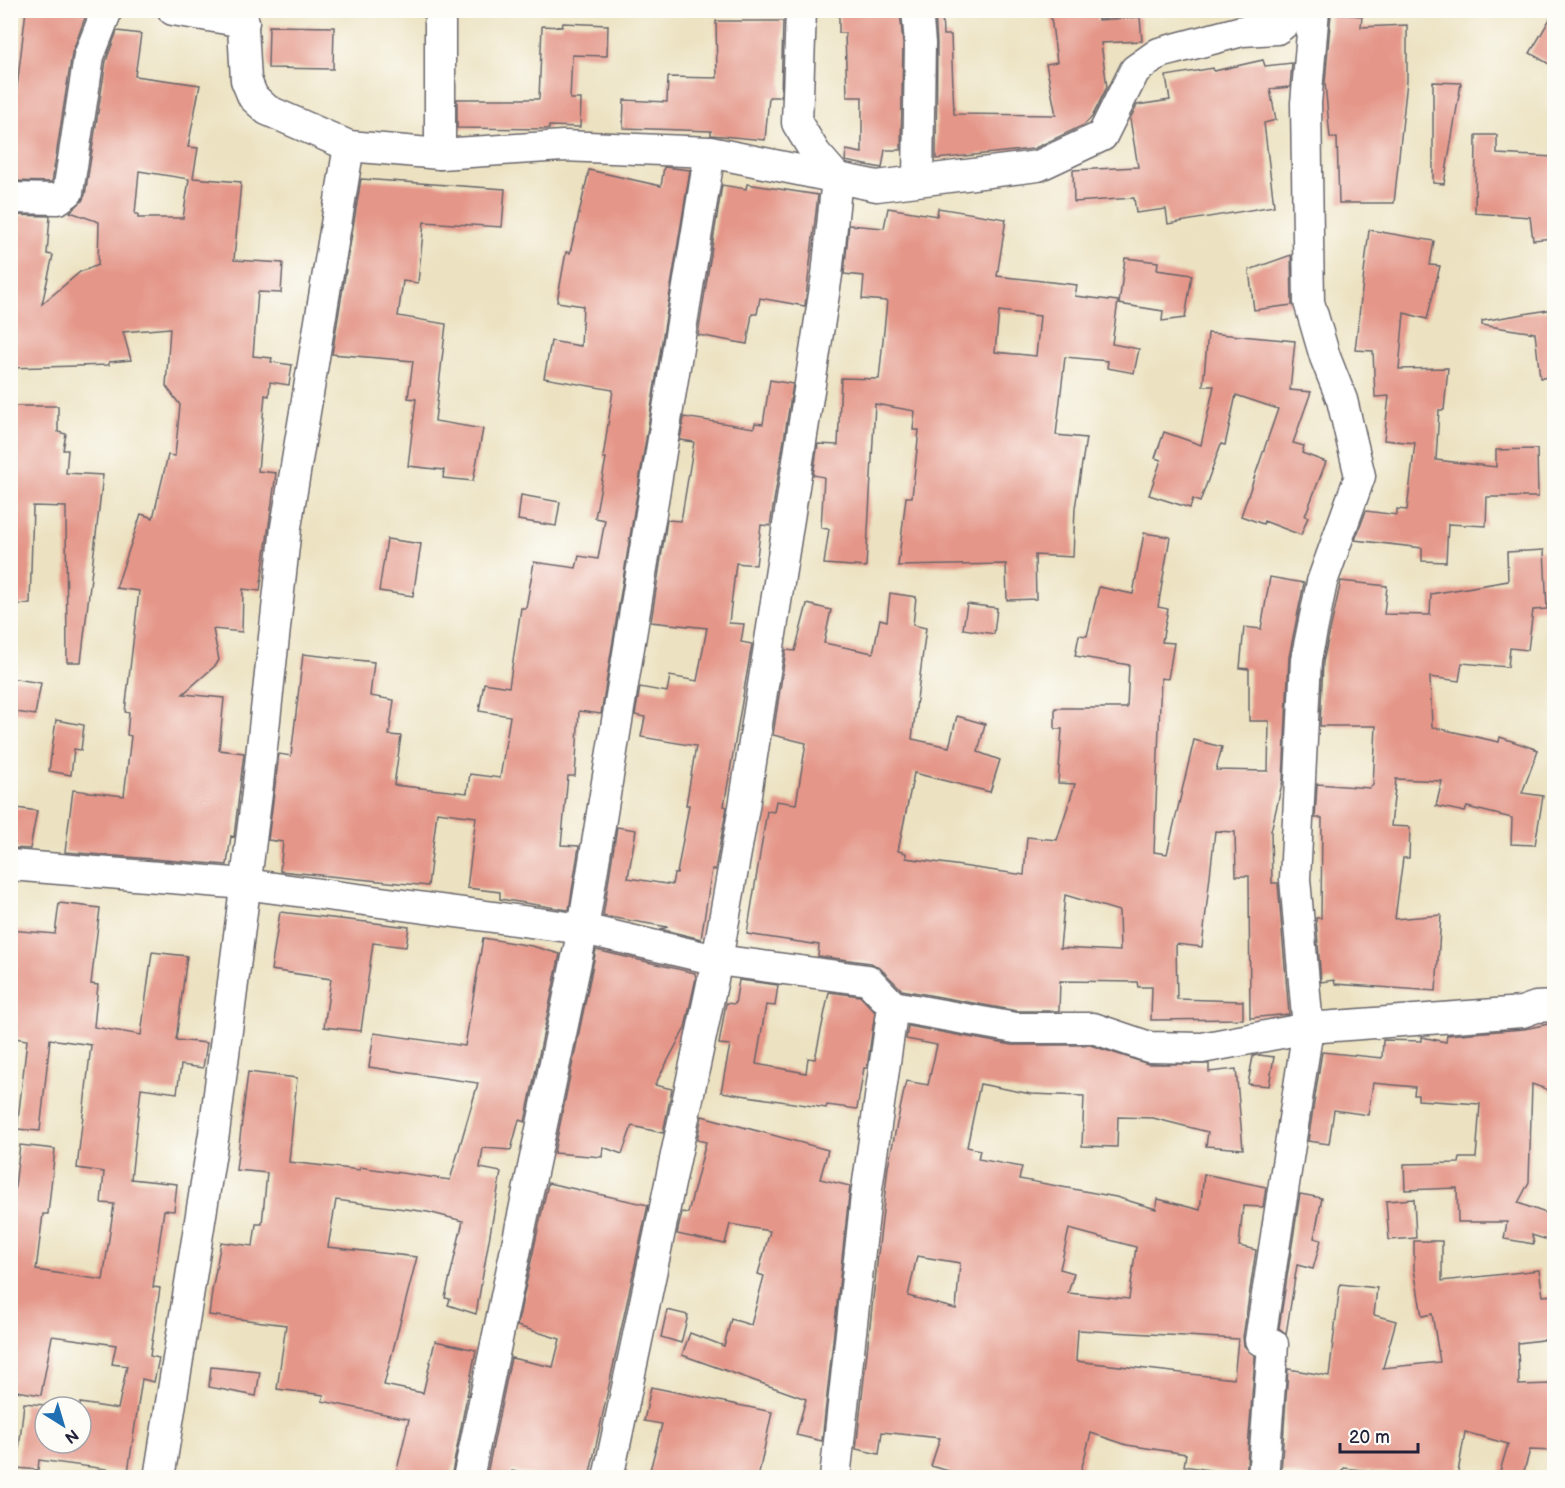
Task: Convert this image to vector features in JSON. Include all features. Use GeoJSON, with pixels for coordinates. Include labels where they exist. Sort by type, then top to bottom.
{"type":"FeatureCollection","features":[{"type":"Feature","properties":{"kind":"street"},"geometry":{"type":"LineString","coordinates":[[10,198],[58,199],[68,192],[88,56],[107,10]]}},
{"type":"Feature","properties":{"kind":"street"},"geometry":{"type":"LineString","coordinates":[[173,10],[243,16],[246,80],[253,97],[267,110],[349,146],[440,154],[562,146],[710,152],[878,186],[1038,166],[1102,136],[1135,70],[1159,53],[1242,31],[1277,29],[1301,10]]}},
{"type":"Feature","properties":{"kind":"street"},"geometry":{"type":"LineString","coordinates":[[440,10],[440,154]]}},
{"type":"Feature","properties":{"kind":"street"},"geometry":{"type":"LineString","coordinates":[[608,1478],[717,960],[746,795],[824,299],[837,178],[816,154],[797,123],[801,10]]}},
{"type":"Feature","properties":{"kind":"street"},"geometry":{"type":"LineString","coordinates":[[917,10],[920,44],[918,180]]}},
{"type":"Feature","properties":{"kind":"street"},"geometry":{"type":"LineString","coordinates":[[1263,1478],[1273,1344],[1260,1340],[1308,1028],[1295,879],[1306,660],[1322,582],[1360,476],[1342,400],[1325,357],[1310,302],[1306,103],[1314,10]]}},
{"type":"Feature","properties":{"kind":"street"},"geometry":{"type":"LineString","coordinates":[[159,1478],[214,1133],[286,527],[349,146]]}},
{"type":"Feature","properties":{"kind":"street"},"geometry":{"type":"LineString","coordinates":[[468,1478],[584,929],[710,152]]}},
{"type":"Feature","properties":{"kind":"street"},"geometry":{"type":"LineString","coordinates":[[10,865],[245,884],[584,929],[717,960],[868,980],[893,1006],[1015,1028],[1093,1028],[1149,1047],[1202,1048],[1308,1028],[1522,1012],[1536,1007],[1554,1006]]}},
{"type":"Feature","properties":{"kind":"street"},"geometry":{"type":"LineString","coordinates":[[835,1478],[866,1196],[893,1006]]}},
{"type":"Feature","properties":{"kind":"building"},"geometry":{"type":"Polygon","coordinates":[[[26,10],[88,10],[72,53],[52,182],[10,181],[14,113],[26,10]]]}},
{"type":"Feature","properties":{"kind":"building"},"geometry":{"type":"Polygon","coordinates":[[[839,10],[900,10],[903,44],[901,150],[885,150],[882,168],[845,161],[846,150],[862,153],[862,97],[847,97],[845,33],[839,33],[839,10]]]}},
{"type":"Feature","properties":{"kind":"building"},"geometry":{"type":"Polygon","coordinates":[[[1050,10],[1097,10],[1098,20],[1140,17],[1142,41],[1101,43],[1107,87],[1092,117],[1084,125],[1033,149],[936,159],[935,13],[942,13],[943,35],[951,35],[954,114],[1056,115],[1046,64],[1057,62],[1050,10]]]}},
{"type":"Feature","properties":{"kind":"building"},"geometry":{"type":"Polygon","coordinates":[[[1554,12],[1554,67],[1530,53],[1554,12]]]}},
{"type":"Feature","properties":{"kind":"building"},"geometry":{"type":"Polygon","coordinates":[[[1331,13],[1362,16],[1361,27],[1407,25],[1407,81],[1394,203],[1339,203],[1337,138],[1330,138],[1325,83],[1331,13]]]}},
{"type":"Feature","properties":{"kind":"building"},"geometry":{"type":"Polygon","coordinates":[[[716,21],[783,21],[781,97],[769,97],[765,140],[711,135],[711,131],[623,128],[624,100],[667,102],[668,77],[717,78],[716,21]]]}},
{"type":"Feature","properties":{"kind":"building"},"geometry":{"type":"Polygon","coordinates":[[[563,23],[608,25],[607,56],[572,55],[570,99],[581,99],[580,127],[457,128],[457,99],[539,99],[542,26],[562,27],[563,23]]]}},
{"type":"Feature","properties":{"kind":"building"},"geometry":{"type":"Polygon","coordinates":[[[269,26],[334,27],[333,69],[268,68],[269,26]]]}},
{"type":"Feature","properties":{"kind":"building"},"geometry":{"type":"Polygon","coordinates":[[[117,31],[141,34],[135,76],[200,85],[188,147],[198,148],[193,178],[241,182],[234,260],[283,263],[281,293],[258,292],[253,356],[272,358],[271,362],[292,365],[289,385],[270,382],[269,396],[265,395],[258,471],[276,473],[260,591],[243,589],[242,632],[213,629],[219,660],[183,694],[224,698],[219,750],[244,753],[234,837],[231,836],[227,865],[65,852],[73,790],[124,796],[131,736],[127,735],[129,713],[125,712],[139,591],[116,588],[141,514],[153,518],[168,455],[175,456],[180,405],[166,386],[170,328],[123,332],[131,360],[109,362],[109,365],[10,368],[10,215],[50,216],[47,254],[53,255],[42,304],[80,272],[98,265],[99,222],[70,212],[85,195],[106,61],[117,31]],[[139,171],[135,214],[138,214],[138,218],[183,218],[189,179],[139,171]]]}},
{"type":"Feature","properties":{"kind":"building"},"geometry":{"type":"Polygon","coordinates":[[[1263,60],[1265,66],[1292,63],[1290,87],[1270,89],[1276,120],[1264,123],[1274,206],[1168,224],[1166,209],[1136,213],[1134,198],[1074,202],[1073,170],[1138,167],[1130,119],[1137,105],[1170,100],[1166,76],[1213,68],[1214,71],[1263,60]]]}},
{"type":"Feature","properties":{"kind":"building"},"geometry":{"type":"Polygon","coordinates":[[[1433,82],[1461,83],[1444,184],[1433,183],[1433,82]]]}},
{"type":"Feature","properties":{"kind":"building"},"geometry":{"type":"Polygon","coordinates":[[[1476,135],[1497,135],[1497,154],[1554,157],[1554,238],[1533,240],[1530,217],[1475,213],[1476,135]]]}},
{"type":"Feature","properties":{"kind":"building"},"geometry":{"type":"Polygon","coordinates":[[[664,167],[690,170],[601,714],[579,711],[575,776],[568,776],[561,845],[579,846],[569,910],[500,899],[500,892],[467,888],[476,817],[437,812],[428,886],[280,871],[283,842],[268,840],[279,754],[291,756],[303,654],[374,662],[370,696],[394,700],[389,735],[401,736],[394,785],[467,793],[470,774],[500,778],[510,716],[479,711],[484,683],[509,687],[521,608],[526,608],[534,562],[576,568],[579,556],[598,559],[605,520],[595,518],[606,458],[603,458],[613,390],[544,378],[551,341],[581,346],[583,306],[557,302],[566,252],[570,253],[589,170],[661,186],[664,167]]]}},
{"type":"Feature","properties":{"kind":"building"},"geometry":{"type":"Polygon","coordinates":[[[361,179],[505,189],[502,227],[424,222],[418,283],[403,281],[398,316],[446,324],[435,421],[483,429],[473,481],[443,478],[444,470],[408,466],[416,399],[408,398],[413,361],[332,354],[361,179]]]}},
{"type":"Feature","properties":{"kind":"building"},"geometry":{"type":"Polygon","coordinates":[[[747,184],[818,195],[805,306],[760,298],[757,314],[752,314],[747,344],[698,335],[722,185],[746,189],[747,184]]]}},
{"type":"Feature","properties":{"kind":"building"},"geometry":{"type":"Polygon","coordinates":[[[888,208],[937,216],[938,208],[1006,219],[997,276],[1077,285],[1075,296],[1118,301],[1112,344],[1139,349],[1134,373],[1107,368],[1108,361],[1065,357],[1056,435],[1086,438],[1075,508],[1073,557],[1035,555],[1036,599],[1007,600],[1006,564],[898,566],[906,497],[912,497],[919,430],[913,430],[915,411],[875,404],[866,567],[824,564],[829,529],[821,528],[824,477],[813,475],[818,444],[838,445],[841,378],[879,379],[887,301],[862,299],[864,276],[844,274],[849,225],[884,228],[888,208]],[[999,311],[995,352],[1036,356],[1040,316],[999,311]]]}},
{"type":"Feature","properties":{"kind":"building"},"geometry":{"type":"Polygon","coordinates":[[[1369,230],[1434,241],[1430,265],[1440,266],[1427,319],[1404,313],[1399,369],[1448,368],[1444,410],[1439,410],[1436,460],[1496,467],[1496,450],[1537,449],[1538,497],[1487,497],[1486,526],[1448,524],[1446,562],[1422,561],[1422,548],[1355,540],[1366,511],[1397,515],[1397,509],[1407,510],[1415,443],[1384,440],[1389,396],[1375,397],[1373,351],[1355,350],[1369,230]]]}},
{"type":"Feature","properties":{"kind":"building"},"geometry":{"type":"Polygon","coordinates":[[[1291,255],[1292,305],[1254,310],[1249,270],[1291,255]]]}},
{"type":"Feature","properties":{"kind":"building"},"geometry":{"type":"Polygon","coordinates":[[[1125,258],[1158,262],[1157,270],[1192,275],[1185,318],[1162,321],[1163,311],[1119,304],[1125,258]]]}},
{"type":"Feature","properties":{"kind":"building"},"geometry":{"type":"Polygon","coordinates":[[[1554,309],[1554,377],[1540,378],[1535,333],[1482,325],[1482,321],[1554,309]]]}},
{"type":"Feature","properties":{"kind":"building"},"geometry":{"type":"Polygon","coordinates":[[[1208,333],[1295,341],[1290,390],[1311,392],[1293,443],[1304,446],[1302,453],[1326,462],[1305,516],[1308,517],[1301,535],[1264,521],[1263,524],[1241,516],[1278,409],[1236,395],[1225,445],[1221,444],[1200,502],[1193,499],[1190,508],[1149,495],[1161,460],[1155,458],[1164,432],[1201,445],[1214,386],[1203,386],[1208,333]]]}},
{"type":"Feature","properties":{"kind":"building"},"geometry":{"type":"Polygon","coordinates":[[[770,380],[793,384],[770,526],[761,525],[756,565],[736,563],[729,623],[744,624],[741,642],[752,644],[724,806],[727,807],[715,870],[712,869],[701,939],[660,929],[668,927],[603,916],[617,827],[636,830],[628,878],[672,885],[674,874],[677,874],[689,805],[686,805],[696,746],[641,737],[645,717],[635,715],[640,687],[667,692],[670,676],[697,681],[707,628],[651,622],[667,520],[681,521],[694,442],[680,440],[684,417],[754,428],[755,423],[763,424],[770,380]]]}},
{"type":"Feature","properties":{"kind":"building"},"geometry":{"type":"Polygon","coordinates":[[[10,406],[58,406],[58,432],[66,434],[63,450],[68,450],[66,473],[103,475],[81,662],[67,662],[66,507],[33,506],[30,604],[10,605],[10,406]]]}},
{"type":"Feature","properties":{"kind":"building"},"geometry":{"type":"Polygon","coordinates":[[[521,495],[560,502],[556,526],[518,520],[521,495]]]}},
{"type":"Feature","properties":{"kind":"building"},"geometry":{"type":"Polygon","coordinates":[[[1144,533],[1170,537],[1158,607],[1168,609],[1162,642],[1174,643],[1168,679],[1161,678],[1154,852],[1167,854],[1194,740],[1222,747],[1216,770],[1268,771],[1269,721],[1249,721],[1249,669],[1240,668],[1244,627],[1261,629],[1270,577],[1304,583],[1289,657],[1283,780],[1271,831],[1272,883],[1278,883],[1289,1014],[1250,1018],[1249,876],[1236,876],[1235,832],[1215,831],[1202,947],[1176,944],[1177,999],[1243,1001],[1243,1019],[1151,1020],[1152,987],[1138,987],[1137,982],[1060,981],[1059,1011],[1017,1011],[902,990],[880,968],[871,963],[818,956],[819,945],[747,934],[767,811],[774,812],[776,801],[796,804],[806,743],[773,735],[786,650],[795,651],[807,604],[831,610],[824,643],[873,653],[880,619],[887,621],[890,593],[916,597],[913,625],[926,628],[912,739],[949,747],[957,716],[985,724],[978,752],[1000,760],[990,792],[914,773],[898,851],[906,853],[906,858],[1024,875],[1027,837],[1057,840],[1075,784],[1058,783],[1062,729],[1055,729],[1055,708],[1127,708],[1129,665],[1075,656],[1079,635],[1087,636],[1099,587],[1133,594],[1144,533]],[[1065,895],[1060,948],[1120,951],[1119,911],[1065,895]]]}},
{"type":"Feature","properties":{"kind":"building"},"geometry":{"type":"Polygon","coordinates":[[[387,539],[421,544],[413,596],[379,591],[387,539]]]}},
{"type":"Feature","properties":{"kind":"building"},"geometry":{"type":"Polygon","coordinates":[[[1544,550],[1547,609],[1533,610],[1528,650],[1510,648],[1508,667],[1462,663],[1459,681],[1430,677],[1432,727],[1499,742],[1500,737],[1538,750],[1522,793],[1543,796],[1535,845],[1511,844],[1512,818],[1467,807],[1465,812],[1436,806],[1442,781],[1396,779],[1391,826],[1410,827],[1409,858],[1403,858],[1395,919],[1441,915],[1436,991],[1335,984],[1334,980],[1321,982],[1316,918],[1321,918],[1322,818],[1315,818],[1317,784],[1370,788],[1373,785],[1376,726],[1320,726],[1323,662],[1341,581],[1387,586],[1384,614],[1430,615],[1431,594],[1508,581],[1507,552],[1544,550]]]}},
{"type":"Feature","properties":{"kind":"building"},"geometry":{"type":"Polygon","coordinates":[[[967,604],[997,608],[994,634],[963,629],[967,604]]]}},
{"type":"Feature","properties":{"kind":"building"},"geometry":{"type":"Polygon","coordinates":[[[10,678],[41,683],[35,715],[10,711],[10,678]]]}},
{"type":"Feature","properties":{"kind":"building"},"geometry":{"type":"Polygon","coordinates":[[[56,720],[84,725],[81,750],[74,749],[71,775],[49,771],[56,720]]]}},
{"type":"Feature","properties":{"kind":"building"},"geometry":{"type":"Polygon","coordinates":[[[10,807],[37,811],[30,849],[10,848],[10,807]]]}},
{"type":"Feature","properties":{"kind":"building"},"geometry":{"type":"Polygon","coordinates":[[[59,903],[100,908],[91,984],[98,985],[94,1027],[141,1035],[152,952],[187,956],[176,1040],[207,1043],[203,1068],[181,1065],[177,1093],[141,1088],[131,1179],[177,1184],[174,1211],[164,1210],[153,1287],[160,1288],[150,1356],[159,1358],[154,1382],[142,1379],[128,1472],[39,1460],[38,1470],[17,1468],[24,1403],[33,1404],[33,1455],[93,1455],[93,1405],[118,1409],[127,1366],[112,1364],[116,1345],[52,1336],[41,1395],[10,1390],[10,1228],[20,1145],[55,1149],[48,1214],[43,1214],[36,1270],[103,1280],[114,1204],[101,1203],[104,1172],[77,1168],[91,1045],[50,1039],[40,1131],[17,1129],[27,1040],[10,1037],[10,930],[55,934],[59,903]]]}},
{"type":"Feature","properties":{"kind":"building"},"geometry":{"type":"Polygon","coordinates":[[[280,912],[409,927],[406,947],[373,943],[361,1031],[324,1027],[331,979],[271,970],[280,912]]]}},
{"type":"Feature","properties":{"kind":"building"},"geometry":{"type":"Polygon","coordinates":[[[483,938],[532,946],[560,954],[525,1122],[519,1120],[511,1150],[483,1148],[480,1168],[501,1172],[476,1314],[448,1305],[450,1299],[445,1298],[463,1221],[428,1212],[336,1200],[328,1247],[417,1257],[384,1385],[423,1393],[435,1341],[476,1350],[451,1478],[395,1478],[409,1419],[322,1401],[324,1395],[277,1389],[286,1325],[209,1315],[212,1291],[221,1242],[253,1246],[256,1224],[262,1224],[267,1173],[236,1170],[248,1072],[297,1078],[289,1162],[360,1170],[360,1167],[450,1180],[478,1083],[369,1067],[374,1033],[465,1046],[483,938]]]}},
{"type":"Feature","properties":{"kind":"building"},"geometry":{"type":"Polygon","coordinates":[[[596,950],[695,973],[696,978],[685,1028],[655,1085],[672,1089],[663,1133],[632,1126],[622,1154],[603,1147],[602,1157],[554,1153],[596,950]]]}},
{"type":"Feature","properties":{"kind":"building"},"geometry":{"type":"Polygon","coordinates":[[[739,980],[778,985],[775,1006],[766,1005],[756,1064],[806,1073],[808,1058],[815,1059],[829,992],[860,996],[875,1012],[867,1068],[864,1068],[857,1109],[827,1105],[826,1108],[721,1092],[730,1045],[719,1044],[726,1003],[735,1004],[739,980]]]}},
{"type":"Feature","properties":{"kind":"building"},"geometry":{"type":"Polygon","coordinates":[[[1554,1023],[1554,1092],[1532,1084],[1529,1182],[1518,1203],[1554,1216],[1554,1242],[1532,1235],[1534,1244],[1504,1239],[1507,1222],[1458,1222],[1457,1188],[1405,1190],[1404,1164],[1459,1163],[1460,1158],[1476,1158],[1480,1104],[1418,1100],[1418,1095],[1414,1095],[1415,1087],[1373,1083],[1368,1115],[1334,1110],[1329,1144],[1308,1141],[1322,1052],[1382,1058],[1383,1040],[1422,1041],[1422,1037],[1446,1042],[1447,1035],[1524,1029],[1554,1023]]]}},
{"type":"Feature","properties":{"kind":"building"},"geometry":{"type":"Polygon","coordinates":[[[908,1026],[1012,1045],[1090,1045],[1148,1064],[1209,1064],[1209,1072],[1236,1069],[1243,1149],[1206,1146],[1208,1132],[1153,1118],[1118,1117],[1117,1147],[1082,1146],[1084,1096],[1031,1094],[980,1084],[967,1147],[980,1150],[978,1159],[1022,1167],[1019,1179],[1116,1197],[1156,1209],[1158,1199],[1200,1210],[1204,1174],[1266,1187],[1263,1207],[1243,1206],[1239,1246],[1256,1250],[1243,1337],[1244,1346],[1255,1356],[1246,1476],[1184,1466],[1186,1454],[1127,1445],[1091,1433],[1079,1478],[948,1478],[949,1471],[931,1466],[940,1438],[882,1432],[879,1454],[856,1449],[888,1166],[906,1081],[928,1085],[937,1045],[906,1039],[908,1026]],[[1069,1229],[1060,1269],[1074,1273],[1068,1293],[1129,1299],[1136,1247],[1069,1229]],[[917,1256],[908,1296],[956,1309],[960,1263],[917,1256]],[[1078,1330],[1076,1361],[1234,1379],[1238,1339],[1078,1330]]]}},
{"type":"Feature","properties":{"kind":"building"},"geometry":{"type":"Polygon","coordinates":[[[1253,1056],[1274,1057],[1269,1086],[1248,1084],[1253,1056]]]}},
{"type":"Feature","properties":{"kind":"building"},"geometry":{"type":"Polygon","coordinates":[[[702,1116],[828,1150],[820,1179],[850,1186],[822,1441],[796,1435],[806,1399],[682,1355],[690,1333],[724,1346],[731,1319],[751,1325],[764,1276],[758,1274],[770,1231],[730,1224],[725,1244],[677,1234],[682,1212],[688,1213],[706,1142],[697,1140],[702,1116]]]}},
{"type":"Feature","properties":{"kind":"building"},"geometry":{"type":"Polygon","coordinates":[[[548,1183],[648,1205],[589,1478],[549,1478],[512,1471],[510,1478],[505,1478],[487,1474],[511,1358],[553,1367],[560,1339],[517,1326],[548,1183]]]}},
{"type":"Feature","properties":{"kind":"building"},"geometry":{"type":"Polygon","coordinates":[[[1300,1194],[1322,1198],[1314,1238],[1321,1240],[1313,1269],[1297,1265],[1286,1334],[1279,1328],[1300,1194]]]}},
{"type":"Feature","properties":{"kind":"building"},"geometry":{"type":"Polygon","coordinates":[[[1414,1199],[1416,1238],[1389,1240],[1386,1201],[1414,1199]]]}},
{"type":"Feature","properties":{"kind":"building"},"geometry":{"type":"Polygon","coordinates":[[[1414,1241],[1442,1241],[1442,1281],[1539,1270],[1543,1296],[1554,1295],[1554,1326],[1549,1327],[1550,1339],[1518,1343],[1519,1385],[1552,1384],[1554,1451],[1530,1450],[1522,1478],[1498,1478],[1508,1444],[1465,1432],[1457,1478],[1433,1478],[1418,1471],[1416,1476],[1344,1468],[1337,1478],[1309,1478],[1281,1472],[1288,1369],[1329,1376],[1340,1284],[1377,1288],[1374,1315],[1396,1321],[1383,1368],[1440,1362],[1432,1314],[1422,1316],[1414,1269],[1414,1241]]]}},
{"type":"Feature","properties":{"kind":"building"},"geometry":{"type":"Polygon","coordinates":[[[667,1310],[688,1315],[681,1343],[661,1337],[667,1310]]]}},
{"type":"Feature","properties":{"kind":"building"},"geometry":{"type":"Polygon","coordinates":[[[211,1367],[260,1372],[256,1396],[209,1387],[211,1367]]]}},
{"type":"Feature","properties":{"kind":"building"},"geometry":{"type":"Polygon","coordinates":[[[651,1387],[772,1412],[758,1478],[648,1478],[662,1424],[644,1421],[651,1387]]]}}]}
